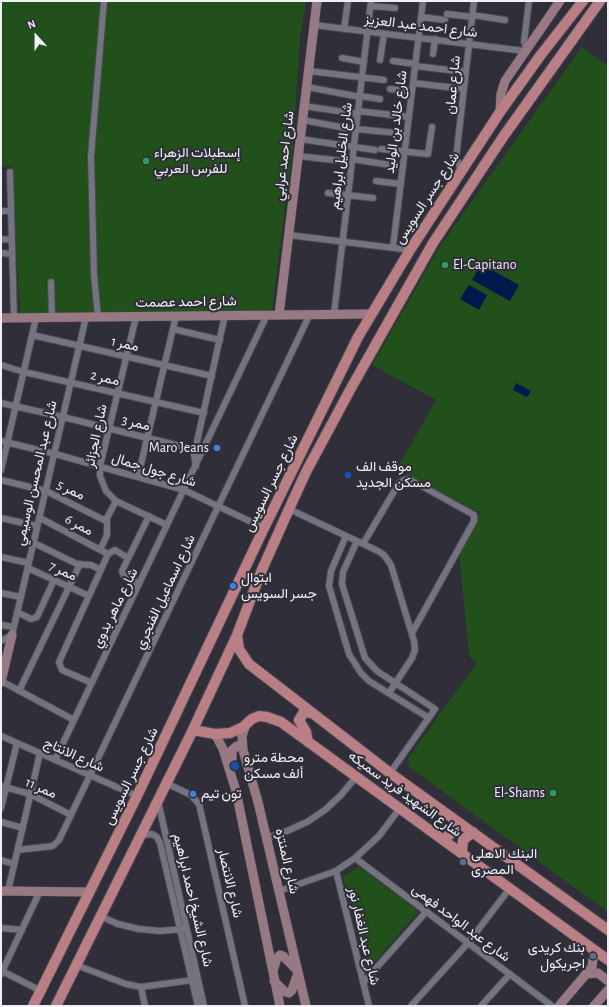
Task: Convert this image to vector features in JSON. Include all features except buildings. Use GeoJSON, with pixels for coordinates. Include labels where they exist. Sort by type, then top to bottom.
{"type":"FeatureCollection","features":[{"type":"Feature","properties":{"kind":"main road","name":"شارع جسر السويس"},"geometry":{"type":"LineString","coordinates":[[33,1006],[137,796],[264,528],[349,354],[371,314],[461,170],[522,80],[583,1]]}},
{"type":"Feature","properties":{"kind":"main road","name":"شارع جسر السويس"},"geometry":{"type":"LineString","coordinates":[[56,1006],[192,730],[237,635],[261,572],[289,509],[350,390],[433,243],[536,89],[600,1]]}},
{"type":"Feature","properties":{"kind":"main road"},"geometry":{"type":"LineString","coordinates":[[540,56],[541,70],[546,70],[553,65]]}},
{"type":"Feature","properties":{"kind":"main road"},"geometry":{"type":"LineString","coordinates":[[522,80],[531,82],[536,89]]}},
{"type":"Feature","properties":{"kind":"main road","name":"شارع الشهيد فريد سميكه"},"geometry":{"type":"LineString","coordinates":[[237,635],[239,649],[249,664],[311,713],[455,821],[473,832],[605,926]]}},
{"type":"Feature","properties":{"kind":"main road"},"geometry":{"type":"LineString","coordinates":[[308,742],[306,732],[298,720],[304,712],[311,713]]}},
{"type":"Feature","properties":{"kind":"main road","name":"شارع الشهيد فريد سميكه"},"geometry":{"type":"LineString","coordinates":[[192,730],[215,734],[237,731],[256,717],[267,717],[281,722],[462,852],[608,960]]}},
{"type":"Feature","properties":{"kind":"main road"},"geometry":{"type":"LineString","coordinates":[[444,839],[453,832],[455,821]]}},
{"type":"Feature","properties":{"kind":"main road"},"geometry":{"type":"LineString","coordinates":[[462,852],[463,840],[473,832]]}},
{"type":"Feature","properties":{"kind":"street"},"geometry":{"type":"LineString","coordinates":[[98,317],[94,276],[91,156],[104,1]]}},
{"type":"Feature","properties":{"kind":"street","name":"شارع احمد عرابي"},"geometry":{"type":"LineString","coordinates":[[279,315],[317,1]]}},
{"type":"Feature","properties":{"kind":"street"},"geometry":{"type":"LineString","coordinates":[[344,29],[348,1]]}},
{"type":"Feature","properties":{"kind":"street","name":"شارع خالد بن الوليد"},"geometry":{"type":"LineString","coordinates":[[393,247],[423,1]]}},
{"type":"Feature","properties":{"kind":"street","name":"شارع عمان"},"geometry":{"type":"LineString","coordinates":[[461,170],[456,158],[474,1]]}},
{"type":"Feature","properties":{"kind":"street"},"geometry":{"type":"LineString","coordinates":[[526,50],[524,42],[528,1]]}},
{"type":"Feature","properties":{"kind":"street"},"geometry":{"type":"LineString","coordinates":[[500,112],[501,94],[505,81],[560,1]]}},
{"type":"Feature","properties":{"kind":"street"},"geometry":{"type":"LineString","coordinates":[[371,3],[395,8]]}},
{"type":"Feature","properties":{"kind":"street","name":"شارع الخليل ابراهيم"},"geometry":{"type":"LineString","coordinates":[[334,314],[371,3]]}},
{"type":"Feature","properties":{"kind":"street"},"geometry":{"type":"LineString","coordinates":[[422,17],[472,16],[505,20]]}},
{"type":"Feature","properties":{"kind":"street","name":"شارع احمد عبد العزيز"},"geometry":{"type":"LineString","coordinates":[[314,25],[526,50]]}},
{"type":"Feature","properties":{"kind":"street"},"geometry":{"type":"LineString","coordinates":[[380,60],[384,34]]}},
{"type":"Feature","properties":{"kind":"street"},"geometry":{"type":"LineString","coordinates":[[433,54],[435,39]]}},
{"type":"Feature","properties":{"kind":"street"},"geometry":{"type":"LineString","coordinates":[[342,58],[364,62]]}},
{"type":"Feature","properties":{"kind":"street"},"geometry":{"type":"LineString","coordinates":[[394,61],[466,72]]}},
{"type":"Feature","properties":{"kind":"street"},"geometry":{"type":"LineString","coordinates":[[309,71],[384,80]]}},
{"type":"Feature","properties":{"kind":"street"},"geometry":{"type":"LineString","coordinates":[[413,84],[464,89]]}},
{"type":"Feature","properties":{"kind":"street"},"geometry":{"type":"LineString","coordinates":[[307,87],[360,97],[380,99]]}},
{"type":"Feature","properties":{"kind":"street"},"geometry":{"type":"LineString","coordinates":[[390,89],[412,92]]}},
{"type":"Feature","properties":{"kind":"street"},"geometry":{"type":"LineString","coordinates":[[304,106],[409,117]]}},
{"type":"Feature","properties":{"kind":"street"},"geometry":{"type":"LineString","coordinates":[[303,120],[356,129],[407,134]]}},
{"type":"Feature","properties":{"kind":"street"},"geometry":{"type":"LineString","coordinates":[[300,138],[378,149],[429,154],[432,126]]}},
{"type":"Feature","properties":{"kind":"street"},"geometry":{"type":"LineString","coordinates":[[298,156],[352,160],[403,167]]}},
{"type":"Feature","properties":{"kind":"street"},"geometry":{"type":"LineString","coordinates":[[10,172],[14,318]]}},
{"type":"Feature","properties":{"kind":"street"},"geometry":{"type":"LineString","coordinates":[[376,182],[401,184]]}},
{"type":"Feature","properties":{"kind":"street"},"geometry":{"type":"LineString","coordinates":[[328,193],[373,198]]}},
{"type":"Feature","properties":{"kind":"street"},"geometry":{"type":"LineString","coordinates":[[1,211],[11,211]]}},
{"type":"Feature","properties":{"kind":"street"},"geometry":{"type":"LineString","coordinates":[[289,235],[410,250]]}},
{"type":"Feature","properties":{"kind":"street"},"geometry":{"type":"LineString","coordinates":[[1,240],[12,240]]}},
{"type":"Feature","properties":{"kind":"street"},"geometry":{"type":"LineString","coordinates":[[1,253],[12,254]]}},
{"type":"Feature","properties":{"kind":"street"},"geometry":{"type":"LineString","coordinates":[[51,282],[52,318]]}},
{"type":"Feature","properties":{"kind":"street","name":"شارع اسماعيل الفنجري"},"geometry":{"type":"LineString","coordinates":[[18,850],[55,845],[91,776],[310,314]]}},
{"type":"Feature","properties":{"kind":"street","name":"شارع احمد عصمت"},"geometry":{"type":"LineString","coordinates":[[1,318],[371,314]]}},
{"type":"Feature","properties":{"kind":"street","name":"شارع ماهر بدوي"},"geometry":{"type":"LineString","coordinates":[[196,466],[196,450],[225,315]]}},
{"type":"Feature","properties":{"kind":"street","name":"شارع ماهر بدوي"},"geometry":{"type":"LineString","coordinates":[[55,760],[268,315]]}},
{"type":"Feature","properties":{"kind":"street"},"geometry":{"type":"LineString","coordinates":[[138,477],[176,316]]}},
{"type":"Feature","properties":{"kind":"street","name":"شارع عبد المحسن الوسيمي"},"geometry":{"type":"LineString","coordinates":[[1,682],[2,668],[13,631],[86,317]]}},
{"type":"Feature","properties":{"kind":"street","name":"شارع الجزائر"},"geometry":{"type":"LineString","coordinates":[[136,317],[100,466],[102,484],[106,491],[116,500],[168,525]]}},
{"type":"Feature","properties":{"kind":"street"},"geometry":{"type":"LineString","coordinates":[[1,470],[4,442],[16,406],[36,318]]}},
{"type":"Feature","properties":{"kind":"street"},"geometry":{"type":"LineString","coordinates":[[173,329],[220,340]]}},
{"type":"Feature","properties":{"kind":"street","name":"ممر 1"},"geometry":{"type":"LineString","coordinates":[[32,335],[212,376]]}},
{"type":"Feature","properties":{"kind":"street","name":"ممر 2"},"geometry":{"type":"LineString","coordinates":[[1,366],[204,413]]}},
{"type":"Feature","properties":{"kind":"street","name":"ممر 3"},"geometry":{"type":"LineString","coordinates":[[1,403],[196,450]]}},
{"type":"Feature","properties":{"kind":"street","name":"شارع جول جمال"},"geometry":{"type":"LineString","coordinates":[[4,442],[100,466],[184,490],[264,528]]}},
{"type":"Feature","properties":{"kind":"street","name":"ممر 5"},"geometry":{"type":"LineString","coordinates":[[1,480],[46,491],[106,521]]}},
{"type":"Feature","properties":{"kind":"street"},"geometry":{"type":"LineString","coordinates":[[363,544],[399,483],[404,480],[409,480],[474,515],[474,520],[412,633]]}},
{"type":"Feature","properties":{"kind":"street"},"geometry":{"type":"LineString","coordinates":[[100,550],[107,536],[106,521],[116,500]]}},
{"type":"Feature","properties":{"kind":"street"},"geometry":{"type":"LineString","coordinates":[[289,509],[384,555],[391,565],[412,633],[414,645],[412,658],[389,693]]}},
{"type":"Feature","properties":{"kind":"street"},"geometry":{"type":"LineString","coordinates":[[139,584],[122,574],[128,558],[149,516]]}},
{"type":"Feature","properties":{"kind":"street"},"geometry":{"type":"LineString","coordinates":[[1,518],[38,526]]}},
{"type":"Feature","properties":{"kind":"street","name":"ممر 6"},"geometry":{"type":"LineString","coordinates":[[40,518],[108,554],[115,550],[128,558]]}},
{"type":"Feature","properties":{"kind":"street"},"geometry":{"type":"LineString","coordinates":[[346,536],[329,578],[331,593],[349,654],[354,664],[369,681],[429,718]]}},
{"type":"Feature","properties":{"kind":"street"},"geometry":{"type":"LineString","coordinates":[[357,541],[343,572],[344,590],[365,658],[370,665],[435,709],[390,773]]}},
{"type":"Feature","properties":{"kind":"street"},"geometry":{"type":"LineString","coordinates":[[34,543],[80,564],[91,565],[101,570]]}},
{"type":"Feature","properties":{"kind":"street"},"geometry":{"type":"LineString","coordinates":[[92,683],[62,670],[59,664],[108,554]]}},
{"type":"Feature","properties":{"kind":"street","name":"ممر 7"},"geometry":{"type":"LineString","coordinates":[[1,557],[28,566],[89,596]]}},
{"type":"Feature","properties":{"kind":"street"},"geometry":{"type":"LineString","coordinates":[[19,691],[80,564]]}},
{"type":"Feature","properties":{"kind":"street"},"geometry":{"type":"LineString","coordinates":[[17,612],[31,619],[37,617],[54,580]]}},
{"type":"Feature","properties":{"kind":"street"},"geometry":{"type":"LineString","coordinates":[[1,593],[21,597]]}},
{"type":"Feature","properties":{"kind":"street"},"geometry":{"type":"LineString","coordinates":[[1,625],[13,631],[1,641]]}},
{"type":"Feature","properties":{"kind":"street"},"geometry":{"type":"LineString","coordinates":[[1,682],[74,720]]}},
{"type":"Feature","properties":{"kind":"street","name":"شارع المنتزه"},"geometry":{"type":"LineString","coordinates":[[246,724],[242,736],[242,748],[267,838],[306,1006]]}},
{"type":"Feature","properties":{"kind":"street"},"geometry":{"type":"LineString","coordinates":[[215,734],[223,749],[236,791],[273,978],[280,1006]]}},
{"type":"Feature","properties":{"kind":"street","name":"شارع الانتاج"},"geometry":{"type":"LineString","coordinates":[[1,736],[137,796]]}},
{"type":"Feature","properties":{"kind":"street"},"geometry":{"type":"LineString","coordinates":[[1,808],[4,787],[17,743]]}},
{"type":"Feature","properties":{"kind":"street"},"geometry":{"type":"LineString","coordinates":[[231,776],[232,750],[237,746],[242,748]]}},
{"type":"Feature","properties":{"kind":"street"},"geometry":{"type":"LineString","coordinates":[[40,753],[18,850],[5,891],[90,892]]}},
{"type":"Feature","properties":{"kind":"street"},"geometry":{"type":"LineString","coordinates":[[267,838],[300,825],[325,810],[341,795],[356,777]]}},
{"type":"Feature","properties":{"kind":"street","name":"شارع الانتصار"},"geometry":{"type":"LineString","coordinates":[[166,783],[191,795],[199,804],[245,1006]]}},
{"type":"Feature","properties":{"kind":"street","name":"ممر 11"},"geometry":{"type":"LineString","coordinates":[[4,787],[30,794],[71,815]]}},
{"type":"Feature","properties":{"kind":"street","name":"شارع الشيخ احمد ابراهيم"},"geometry":{"type":"LineString","coordinates":[[158,799],[166,834],[198,1006]]}},
{"type":"Feature","properties":{"kind":"street"},"geometry":{"type":"LineString","coordinates":[[279,891],[336,871],[355,858],[379,836],[400,808]]}},
{"type":"Feature","properties":{"kind":"street"},"geometry":{"type":"LineString","coordinates":[[1,822],[23,828]]}},
{"type":"Feature","properties":{"kind":"street","name":"شارع الشيخ احمد ابراهيم"},"geometry":{"type":"LineString","coordinates":[[141,835],[149,833],[159,840],[204,1006]]}},
{"type":"Feature","properties":{"kind":"street"},"geometry":{"type":"LineString","coordinates":[[159,840],[162,835],[166,834]]}},
{"type":"Feature","properties":{"kind":"street","name":"شارع عبد الواحد فهمى"},"geometry":{"type":"LineString","coordinates":[[355,858],[552,1006]]}},
{"type":"Feature","properties":{"kind":"street"},"geometry":{"type":"LineString","coordinates":[[1,860],[14,864]]}},
{"type":"Feature","properties":{"kind":"street","name":"شارع عبد الغفار نور"},"geometry":{"type":"LineString","coordinates":[[336,871],[369,1006]]}},
{"type":"Feature","properties":{"kind":"street"},"geometry":{"type":"LineString","coordinates":[[411,1006],[468,943],[510,888]]}},
{"type":"Feature","properties":{"kind":"street"},"geometry":{"type":"LineString","coordinates":[[40,891],[2,972],[41,991]]}},
{"type":"Feature","properties":{"kind":"street"},"geometry":{"type":"LineString","coordinates":[[363,982],[426,912]]}},
{"type":"Feature","properties":{"kind":"street"},"geometry":{"type":"LineString","coordinates":[[100,916],[118,924],[139,929],[160,931],[184,929]]}},
{"type":"Feature","properties":{"kind":"street"},"geometry":{"type":"LineString","coordinates":[[1,928],[22,930]]}},
{"type":"Feature","properties":{"kind":"street"},"geometry":{"type":"LineString","coordinates":[[559,1006],[594,963],[594,950]]}},
{"type":"Feature","properties":{"kind":"street"},"geometry":{"type":"LineString","coordinates":[[280,955],[283,956],[298,972],[292,990],[289,993],[285,992],[273,978],[277,958],[280,955]]}},
{"type":"Feature","properties":{"kind":"street"},"geometry":{"type":"LineString","coordinates":[[76,965],[126,984],[141,987],[193,980]]}},
{"type":"Feature","properties":{"kind":"street"},"geometry":{"type":"LineString","coordinates":[[586,974],[598,973],[608,981]]}},
{"type":"Feature","properties":{"kind":"street"},"geometry":{"type":"LineString","coordinates":[[481,1006],[510,974]]}},
{"type":"Feature","properties":{"kind":"street"},"geometry":{"type":"LineString","coordinates":[[141,987],[145,1006]]}},
{"type":"Feature","properties":{"kind":"street"},"geometry":{"type":"LineString","coordinates":[[594,1006],[608,990]]}},
{"type":"Feature","properties":{"kind":"green space","name":"إسطبلات الزهراء للفرس العربي"},"geometry":{"type":"Polygon","coordinates":[[[1,1],[306,1],[300,38],[292,156],[272,310],[20,314],[11,167],[1,166],[1,1]]]}},
{"type":"Feature","properties":{"kind":"green space"},"geometry":{"type":"Polygon","coordinates":[[[582,47],[608,66],[608,912],[409,767],[408,758],[477,663],[469,656],[459,551],[480,513],[397,469],[436,400],[372,365],[440,246],[582,47]]]}},
{"type":"Feature","properties":{"kind":"green space"},"geometry":{"type":"Polygon","coordinates":[[[359,867],[419,911],[367,971],[343,877],[359,867]]]}},
{"type":"Feature","properties":{"kind":"water"},"geometry":{"type":"Polygon","coordinates":[[[481,264],[519,285],[510,301],[472,280],[481,264]]]}},
{"type":"Feature","properties":{"kind":"water"},"geometry":{"type":"Polygon","coordinates":[[[469,285],[487,295],[479,310],[460,299],[469,285]]]}},
{"type":"Feature","properties":{"kind":"water"},"geometry":{"type":"Polygon","coordinates":[[[516,383],[531,391],[527,397],[513,390],[516,383]]]}},
{"type":"Feature","properties":{"kind":"place","name":"إسطبلات الزهراء للفرس العربي"},"geometry":{"type":"Point","coordinates":[146,161]}},
{"type":"Feature","properties":{"kind":"place","name":"El-Capitano"},"geometry":{"type":"Point","coordinates":[445,265]}},
{"type":"Feature","properties":{"kind":"place","name":"Maro Jeans"},"geometry":{"type":"Point","coordinates":[217,448]}},
{"type":"Feature","properties":{"kind":"place","name":"موقف الف مسكن الجديد"},"geometry":{"type":"Point","coordinates":[348,475]}},
{"type":"Feature","properties":{"kind":"place","name":"ابتوال جسر السويس"},"geometry":{"type":"Point","coordinates":[233,586]}},
{"type":"Feature","properties":{"kind":"place","name":"محطة مترو ألف مسكن"},"geometry":{"type":"Point","coordinates":[235,766]}},
{"type":"Feature","properties":{"kind":"place","name":"El-Shams"},"geometry":{"type":"Point","coordinates":[553,793]}},
{"type":"Feature","properties":{"kind":"place","name":"تون تيم"},"geometry":{"type":"Point","coordinates":[193,794]}},
{"type":"Feature","properties":{"kind":"place","name":"البنك الاهلى المصرى"},"geometry":{"type":"Point","coordinates":[463,862]}},
{"type":"Feature","properties":{"kind":"place","name":"بنك كريدى اجريكول"},"geometry":{"type":"Point","coordinates":[593,956]}}]}
